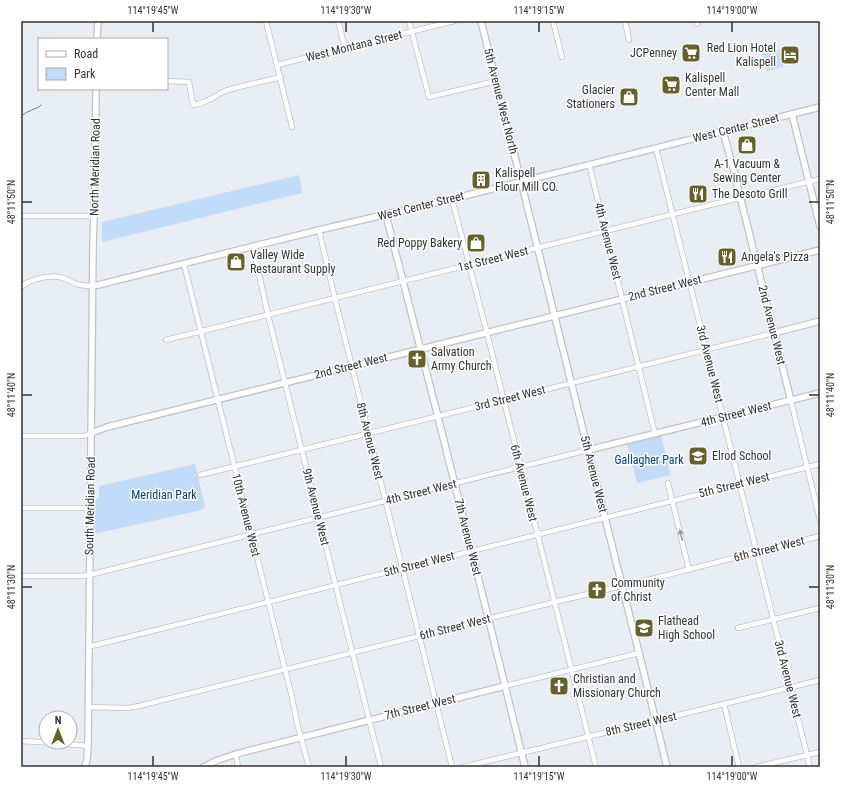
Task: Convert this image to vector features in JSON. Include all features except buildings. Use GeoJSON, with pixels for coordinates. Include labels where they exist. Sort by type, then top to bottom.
{"type":"FeatureCollection","features":[{"type":"Feature","properties":{"kind":"street"},"geometry":{"type":"LineString","coordinates":[[97,38],[98,21]]}},
{"type":"Feature","properties":{"kind":"street"},"geometry":{"type":"LineString","coordinates":[[266,21],[292,127]]}},
{"type":"Feature","properties":{"kind":"street"},"geometry":{"type":"LineString","coordinates":[[338,21],[345,48]]}},
{"type":"Feature","properties":{"kind":"street"},"geometry":{"type":"LineString","coordinates":[[410,21],[429,97],[496,81]]}},
{"type":"Feature","properties":{"kind":"street","name":"West Montana Street"},"geometry":{"type":"LineString","coordinates":[[278,65],[454,21]]}},
{"type":"Feature","properties":{"kind":"street","name":"5th Avenue West North"},"geometry":{"type":"LineString","coordinates":[[481,21],[521,181]]}},
{"type":"Feature","properties":{"kind":"street"},"geometry":{"type":"LineString","coordinates":[[553,21],[562,57]]}},
{"type":"Feature","properties":{"kind":"street"},"geometry":{"type":"LineString","coordinates":[[625,21],[629,40]]}},
{"type":"Feature","properties":{"kind":"street"},"geometry":{"type":"LineString","coordinates":[[168,81],[189,82],[193,105],[199,105],[218,94],[227,91],[281,78]]}},
{"type":"Feature","properties":{"kind":"street","name":"North Meridian Road"},"geometry":{"type":"LineString","coordinates":[[93,245],[96,90]]}},
{"type":"Feature","properties":{"kind":"street","name":"West Center Street"},"geometry":{"type":"LineString","coordinates":[[92,286],[452,199],[820,107]]}},
{"type":"Feature","properties":{"kind":"street"},"geometry":{"type":"LineString","coordinates":[[792,114],[820,226]]}},
{"type":"Feature","properties":{"kind":"street","name":"2nd Avenue West"},"geometry":{"type":"LineString","coordinates":[[723,131],[820,520]]}},
{"type":"Feature","properties":{"kind":"street","name":"3rd Avenue West"},"geometry":{"type":"LineString","coordinates":[[656,148],[810,767]]}},
{"type":"Feature","properties":{"kind":"street","name":"4th Avenue West"},"geometry":{"type":"LineString","coordinates":[[589,164],[654,434]]}},
{"type":"Feature","properties":{"kind":"street","name":"1st Street West"},"geometry":{"type":"LineString","coordinates":[[166,340],[820,179]]}},
{"type":"Feature","properties":{"kind":"street","name":"5th Avenue West"},"geometry":{"type":"LineString","coordinates":[[521,181],[667,767]]}},
{"type":"Feature","properties":{"kind":"street","name":"6th Avenue West"},"geometry":{"type":"LineString","coordinates":[[452,199],[488,333],[596,767]]}},
{"type":"Feature","properties":{"kind":"street","name":"7th Avenue West"},"geometry":{"type":"LineString","coordinates":[[386,215],[402,282],[455,483],[525,767]]}},
{"type":"Feature","properties":{"kind":"street"},"geometry":{"type":"LineString","coordinates":[[21,216],[94,216]]}},
{"type":"Feature","properties":{"kind":"street","name":"8th Avenue West"},"geometry":{"type":"LineString","coordinates":[[319,230],[452,767]]}},
{"type":"Feature","properties":{"kind":"street","name":"South Meridian Road"},"geometry":{"type":"LineString","coordinates":[[84,767],[87,759],[88,746],[93,245]]}},
{"type":"Feature","properties":{"kind":"street","name":"9th Avenue West"},"geometry":{"type":"LineString","coordinates":[[253,247],[268,315],[382,767]]}},
{"type":"Feature","properties":{"kind":"street","name":"2nd Street West"},"geometry":{"type":"LineString","coordinates":[[21,436],[84,436],[107,427],[820,250]]}},
{"type":"Feature","properties":{"kind":"street","name":"10th Avenue West"},"geometry":{"type":"LineString","coordinates":[[184,264],[309,767]]}},
{"type":"Feature","properties":{"kind":"street"},"geometry":{"type":"LineString","coordinates":[[21,287],[34,280],[49,277],[63,278],[76,284],[92,286]]}},
{"type":"Feature","properties":{"kind":"street","name":"3rd Street West"},"geometry":{"type":"LineString","coordinates":[[200,475],[820,321]]}},
{"type":"Feature","properties":{"kind":"street","name":"4th Street West"},"geometry":{"type":"LineString","coordinates":[[21,576],[89,575],[820,393]]}},
{"type":"Feature","properties":{"kind":"street","name":"5th Street West"},"geometry":{"type":"LineString","coordinates":[[89,646],[820,464]]}},
{"type":"Feature","properties":{"kind":"street"},"geometry":{"type":"LineString","coordinates":[[668,483],[689,570]]}},
{"type":"Feature","properties":{"kind":"street"},"geometry":{"type":"LineString","coordinates":[[21,508],[90,508]]}},
{"type":"Feature","properties":{"kind":"street","name":"6th Street West"},"geometry":{"type":"LineString","coordinates":[[88,707],[118,708],[139,706],[689,570],[820,536]]}},
{"type":"Feature","properties":{"kind":"street"},"geometry":{"type":"LineString","coordinates":[[738,628],[820,608]]}},
{"type":"Feature","properties":{"kind":"street","name":"7th Street West"},"geometry":{"type":"LineString","coordinates":[[205,766],[236,754],[301,737],[639,653]]}},
{"type":"Feature","properties":{"kind":"street","name":"8th Street West"},"geometry":{"type":"LineString","coordinates":[[463,767],[820,680]]}},
{"type":"Feature","properties":{"kind":"street"},"geometry":{"type":"LineString","coordinates":[[724,704],[739,767]]}},
{"type":"Feature","properties":{"kind":"street"},"geometry":{"type":"LineString","coordinates":[[21,741],[88,746]]}},
{"type":"Feature","properties":{"kind":"street"},"geometry":{"type":"LineString","coordinates":[[756,767],[820,752]]}},
{"type":"Feature","properties":{"kind":"street"},"geometry":{"type":"LineString","coordinates":[[236,754],[238,767]]}},
{"type":"Feature","properties":{"kind":"green space"},"geometry":{"type":"Polygon","coordinates":[[[779,49],[783,67],[766,71],[762,53],[779,49]]]}},
{"type":"Feature","properties":{"kind":"green space"},"geometry":{"type":"Polygon","coordinates":[[[299,175],[302,193],[102,242],[102,222],[299,175]]]}},
{"type":"Feature","properties":{"kind":"green space","name":"Gallagher Park"},"geometry":{"type":"Polygon","coordinates":[[[661,436],[671,475],[637,483],[627,444],[661,436]]]}},
{"type":"Feature","properties":{"kind":"green space","name":"Meridian Park"},"geometry":{"type":"Polygon","coordinates":[[[195,464],[205,506],[202,510],[94,534],[94,501],[99,497],[99,486],[195,464]]]}},
{"type":"Feature","properties":{"kind":"waterway"},"geometry":{"type":"LineString","coordinates":[[21,116],[41,105]]}},
{"type":"Feature","properties":{"kind":"place","name":"JCPenney"},"geometry":{"type":"Point","coordinates":[691,53]}},
{"type":"Feature","properties":{"kind":"place","name":"Red Lion Hotel Kalispell"},"geometry":{"type":"Point","coordinates":[790,55]}},
{"type":"Feature","properties":{"kind":"place","name":"Kalispell Center Mall"},"geometry":{"type":"Point","coordinates":[671,85]}},
{"type":"Feature","properties":{"kind":"place","name":"Glacier Stationers"},"geometry":{"type":"Point","coordinates":[629,97]}},
{"type":"Feature","properties":{"kind":"place","name":"A-1 Vacuum & Sewing Center"},"geometry":{"type":"Point","coordinates":[747,145]}},
{"type":"Feature","properties":{"kind":"place","name":"Kalispell Flour Mill CO."},"geometry":{"type":"Point","coordinates":[481,180]}},
{"type":"Feature","properties":{"kind":"place","name":"The Desoto Grill"},"geometry":{"type":"Point","coordinates":[698,194]}},
{"type":"Feature","properties":{"kind":"place","name":"Red Poppy Bakery"},"geometry":{"type":"Point","coordinates":[476,243]}},
{"type":"Feature","properties":{"kind":"place","name":"Angela's Pizza"},"geometry":{"type":"Point","coordinates":[727,257]}},
{"type":"Feature","properties":{"kind":"place","name":"Valley Wide Restaurant Supply"},"geometry":{"type":"Point","coordinates":[236,262]}},
{"type":"Feature","properties":{"kind":"place","name":"Salvation Army Church"},"geometry":{"type":"Point","coordinates":[417,359]}},
{"type":"Feature","properties":{"kind":"place","name":"Elrod School"},"geometry":{"type":"Point","coordinates":[698,456]}},
{"type":"Feature","properties":{"kind":"place","name":"Community of Christ"},"geometry":{"type":"Point","coordinates":[597,590]}},
{"type":"Feature","properties":{"kind":"place","name":"Flathead High School"},"geometry":{"type":"Point","coordinates":[644,628]}},
{"type":"Feature","properties":{"kind":"place","name":"Christian and Missionary Church"},"geometry":{"type":"Point","coordinates":[559,686]}}]}
